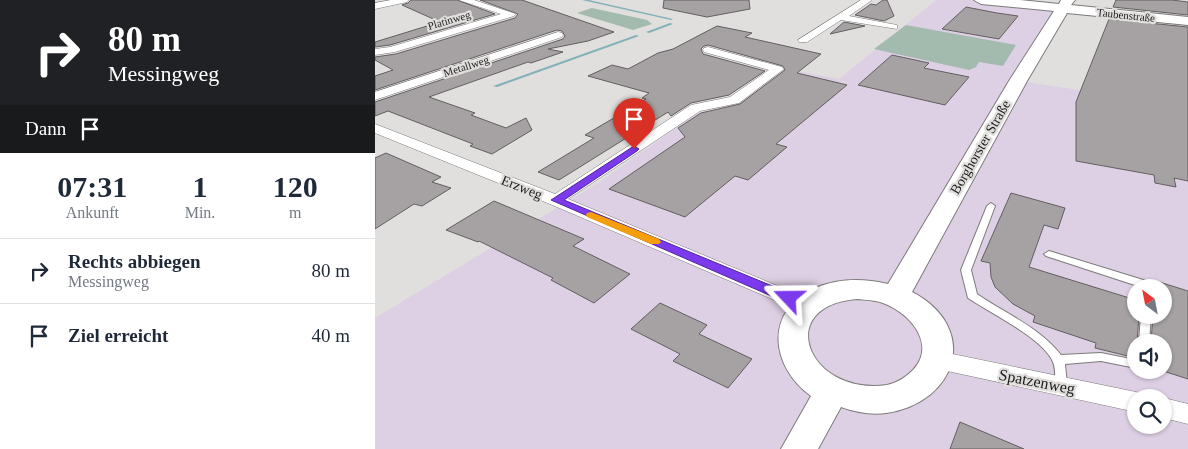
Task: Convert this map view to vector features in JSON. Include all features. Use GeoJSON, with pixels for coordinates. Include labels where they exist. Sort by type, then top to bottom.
{"type":"FeatureCollection","features":[{"type":"Feature","properties":{"kind":"main road","name":"Taubenstraße"},"geometry":{"type":"LineString","coordinates":[[981,0],[1065,4],[1188,21]]}},
{"type":"Feature","properties":{"kind":"main road","name":"Borghorster Straße"},"geometry":{"type":"LineString","coordinates":[[895,296],[1019,80],[1065,4]]}},
{"type":"Feature","properties":{"kind":"main road"},"geometry":{"type":"LineString","coordinates":[[876,290],[895,296],[915,307],[930,322],[939,340],[938,360],[930,377],[913,390],[891,398],[865,399],[832,391],[818,383],[802,368],[794,352],[792,335],[797,319],[807,306],[821,297],[838,291],[876,290]]}},
{"type":"Feature","properties":{"kind":"main road"},"geometry":{"type":"LineString","coordinates":[[799,449],[832,391]]}},
{"type":"Feature","properties":{"kind":"street"},"geometry":{"type":"LineString","coordinates":[[375,6],[404,0]]}},
{"type":"Feature","properties":{"kind":"street","name":"Platinweg"},"geometry":{"type":"LineString","coordinates":[[375,52],[400,47],[511,14],[464,0]]}},
{"type":"Feature","properties":{"kind":"street"},"geometry":{"type":"LineString","coordinates":[[803,40],[867,0]]}},
{"type":"Feature","properties":{"kind":"street"},"geometry":{"type":"LineString","coordinates":[[840,17],[893,27]]}},
{"type":"Feature","properties":{"kind":"street","name":"Metallweg"},"geometry":{"type":"LineString","coordinates":[[375,96],[557,35]]}},
{"type":"Feature","properties":{"kind":"street"},"geometry":{"type":"LineString","coordinates":[[556,200],[696,108],[734,100],[778,69],[708,50]]}},
{"type":"Feature","properties":{"kind":"street","name":"Erzweg"},"geometry":{"type":"LineString","coordinates":[[375,128],[556,200],[807,306]]}},
{"type":"Feature","properties":{"kind":"street","name":"Spatzenweg"},"geometry":{"type":"LineString","coordinates":[[938,360],[1127,400]]}},
{"type":"Feature","properties":{"kind":"street"},"geometry":{"type":"LineString","coordinates":[[1172,410],[1188,414]]}},
{"type":"Feature","properties":{"kind":"lane"},"geometry":{"type":"LineString","coordinates":[[991,206],[967,270],[972,296],[991,310],[1035,335],[1058,360],[1061,385]]}},
{"type":"Feature","properties":{"kind":"lane"},"geometry":{"type":"LineString","coordinates":[[1049,254],[1130,279]]}},
{"type":"Feature","properties":{"kind":"lane"},"geometry":{"type":"LineString","coordinates":[[1058,360],[1101,357],[1127,362]]}},
{"type":"Feature","properties":{"kind":"shaded area"},"geometry":{"type":"Polygon","coordinates":[[[936,0],[981,0],[1063,8],[1019,81],[1188,106],[1188,449],[375,449],[375,318],[598,183],[697,113],[718,110],[786,69],[839,79],[936,0]]]}},
{"type":"Feature","properties":{"kind":"green space"},"geometry":{"type":"Polygon","coordinates":[[[592,8],[647,20],[652,24],[633,30],[577,13],[592,8]]]}},
{"type":"Feature","properties":{"kind":"green space"},"geometry":{"type":"Polygon","coordinates":[[[906,25],[1016,45],[1003,66],[979,62],[976,67],[969,70],[874,49],[906,25]]]}},
{"type":"Feature","properties":{"kind":"building"},"geometry":{"type":"Polygon","coordinates":[[[411,0],[457,0],[495,14],[390,45],[375,47],[375,42],[440,22],[402,5],[411,0]]]}},
{"type":"Feature","properties":{"kind":"building"},"geometry":{"type":"Polygon","coordinates":[[[480,0],[522,0],[614,32],[588,41],[548,49],[563,52],[531,63],[528,62],[429,97],[475,113],[471,115],[506,128],[526,118],[532,130],[492,154],[470,146],[473,144],[388,111],[375,116],[375,102],[563,39],[565,36],[562,31],[557,30],[375,90],[375,76],[393,70],[375,60],[375,57],[396,54],[515,18],[518,14],[480,0]]]}},
{"type":"Feature","properties":{"kind":"building"},"geometry":{"type":"Polygon","coordinates":[[[664,0],[749,0],[750,9],[707,17],[663,8],[664,0]]]}},
{"type":"Feature","properties":{"kind":"building"},"geometry":{"type":"Polygon","coordinates":[[[883,0],[887,0],[894,16],[884,21],[855,15],[871,4],[876,5],[883,0]]]}},
{"type":"Feature","properties":{"kind":"building"},"geometry":{"type":"Polygon","coordinates":[[[1116,0],[1172,0],[1188,2],[1188,15],[1113,7],[1116,0]]]}},
{"type":"Feature","properties":{"kind":"building"},"geometry":{"type":"Polygon","coordinates":[[[966,7],[1018,16],[999,39],[942,29],[966,7]]]}},
{"type":"Feature","properties":{"kind":"building"},"geometry":{"type":"Polygon","coordinates":[[[1109,19],[1188,27],[1188,181],[1174,178],[1176,187],[1155,183],[1154,175],[1076,161],[1076,102],[1109,19]]]}},
{"type":"Feature","properties":{"kind":"building"},"geometry":{"type":"Polygon","coordinates":[[[844,22],[865,26],[830,34],[844,22]]]}},
{"type":"Feature","properties":{"kind":"building"},"geometry":{"type":"Polygon","coordinates":[[[717,26],[752,33],[745,37],[821,54],[797,73],[847,85],[776,144],[787,147],[748,180],[735,176],[685,217],[609,189],[685,137],[678,128],[701,113],[740,104],[785,70],[783,66],[708,45],[704,46],[701,49],[703,54],[765,71],[729,95],[691,103],[671,116],[668,112],[559,180],[538,172],[594,138],[585,135],[646,99],[642,98],[649,93],[588,76],[612,65],[628,69],[658,53],[673,49],[717,26]]]}},
{"type":"Feature","properties":{"kind":"building"},"geometry":{"type":"Polygon","coordinates":[[[892,55],[929,63],[924,68],[969,77],[945,105],[858,85],[892,55]]]}},
{"type":"Feature","properties":{"kind":"building"},"geometry":{"type":"Polygon","coordinates":[[[386,153],[441,177],[432,182],[451,188],[422,206],[414,204],[375,229],[375,158],[386,153]]]}},
{"type":"Feature","properties":{"kind":"building"},"geometry":{"type":"Polygon","coordinates":[[[1011,193],[1065,208],[1058,229],[1044,225],[1029,267],[1127,297],[1127,324],[1138,324],[1138,334],[1127,334],[1127,356],[1095,348],[1096,343],[1033,322],[1035,316],[1013,304],[995,287],[991,277],[990,263],[981,261],[1011,193]]]}},
{"type":"Feature","properties":{"kind":"building"},"geometry":{"type":"Polygon","coordinates":[[[494,201],[584,239],[573,246],[630,274],[594,303],[551,280],[553,278],[479,241],[446,230],[494,201]]]}},
{"type":"Feature","properties":{"kind":"building"},"geometry":{"type":"Polygon","coordinates":[[[1173,286],[1188,291],[1188,379],[1172,374],[1172,334],[1152,334],[1152,324],[1173,324],[1173,286]]]}},
{"type":"Feature","properties":{"kind":"building"},"geometry":{"type":"Polygon","coordinates":[[[660,303],[707,325],[699,334],[752,359],[728,388],[673,361],[680,354],[631,329],[660,303]]]}},
{"type":"Feature","properties":{"kind":"building"},"geometry":{"type":"Polygon","coordinates":[[[960,422],[1024,449],[950,449],[960,422]]]}},
{"type":"Feature","properties":{"kind":"waterway"},"geometry":{"type":"LineString","coordinates":[[584,0],[671,19]]}},
{"type":"Feature","properties":{"kind":"waterway"},"geometry":{"type":"LineString","coordinates":[[648,32],[671,24]]}},
{"type":"Feature","properties":{"kind":"waterway"},"geometry":{"type":"LineString","coordinates":[[495,86],[637,36]]}},
{"type":"Feature","properties":{"kind":"slow traffic"},"geometry":{"type":"LineString","coordinates":[[591,215],[655,242]]}},
{"type":"Feature","properties":{"kind":"route"},"geometry":{"type":"LineString","coordinates":[[634,149],[556,200],[789,298]]}}]}
